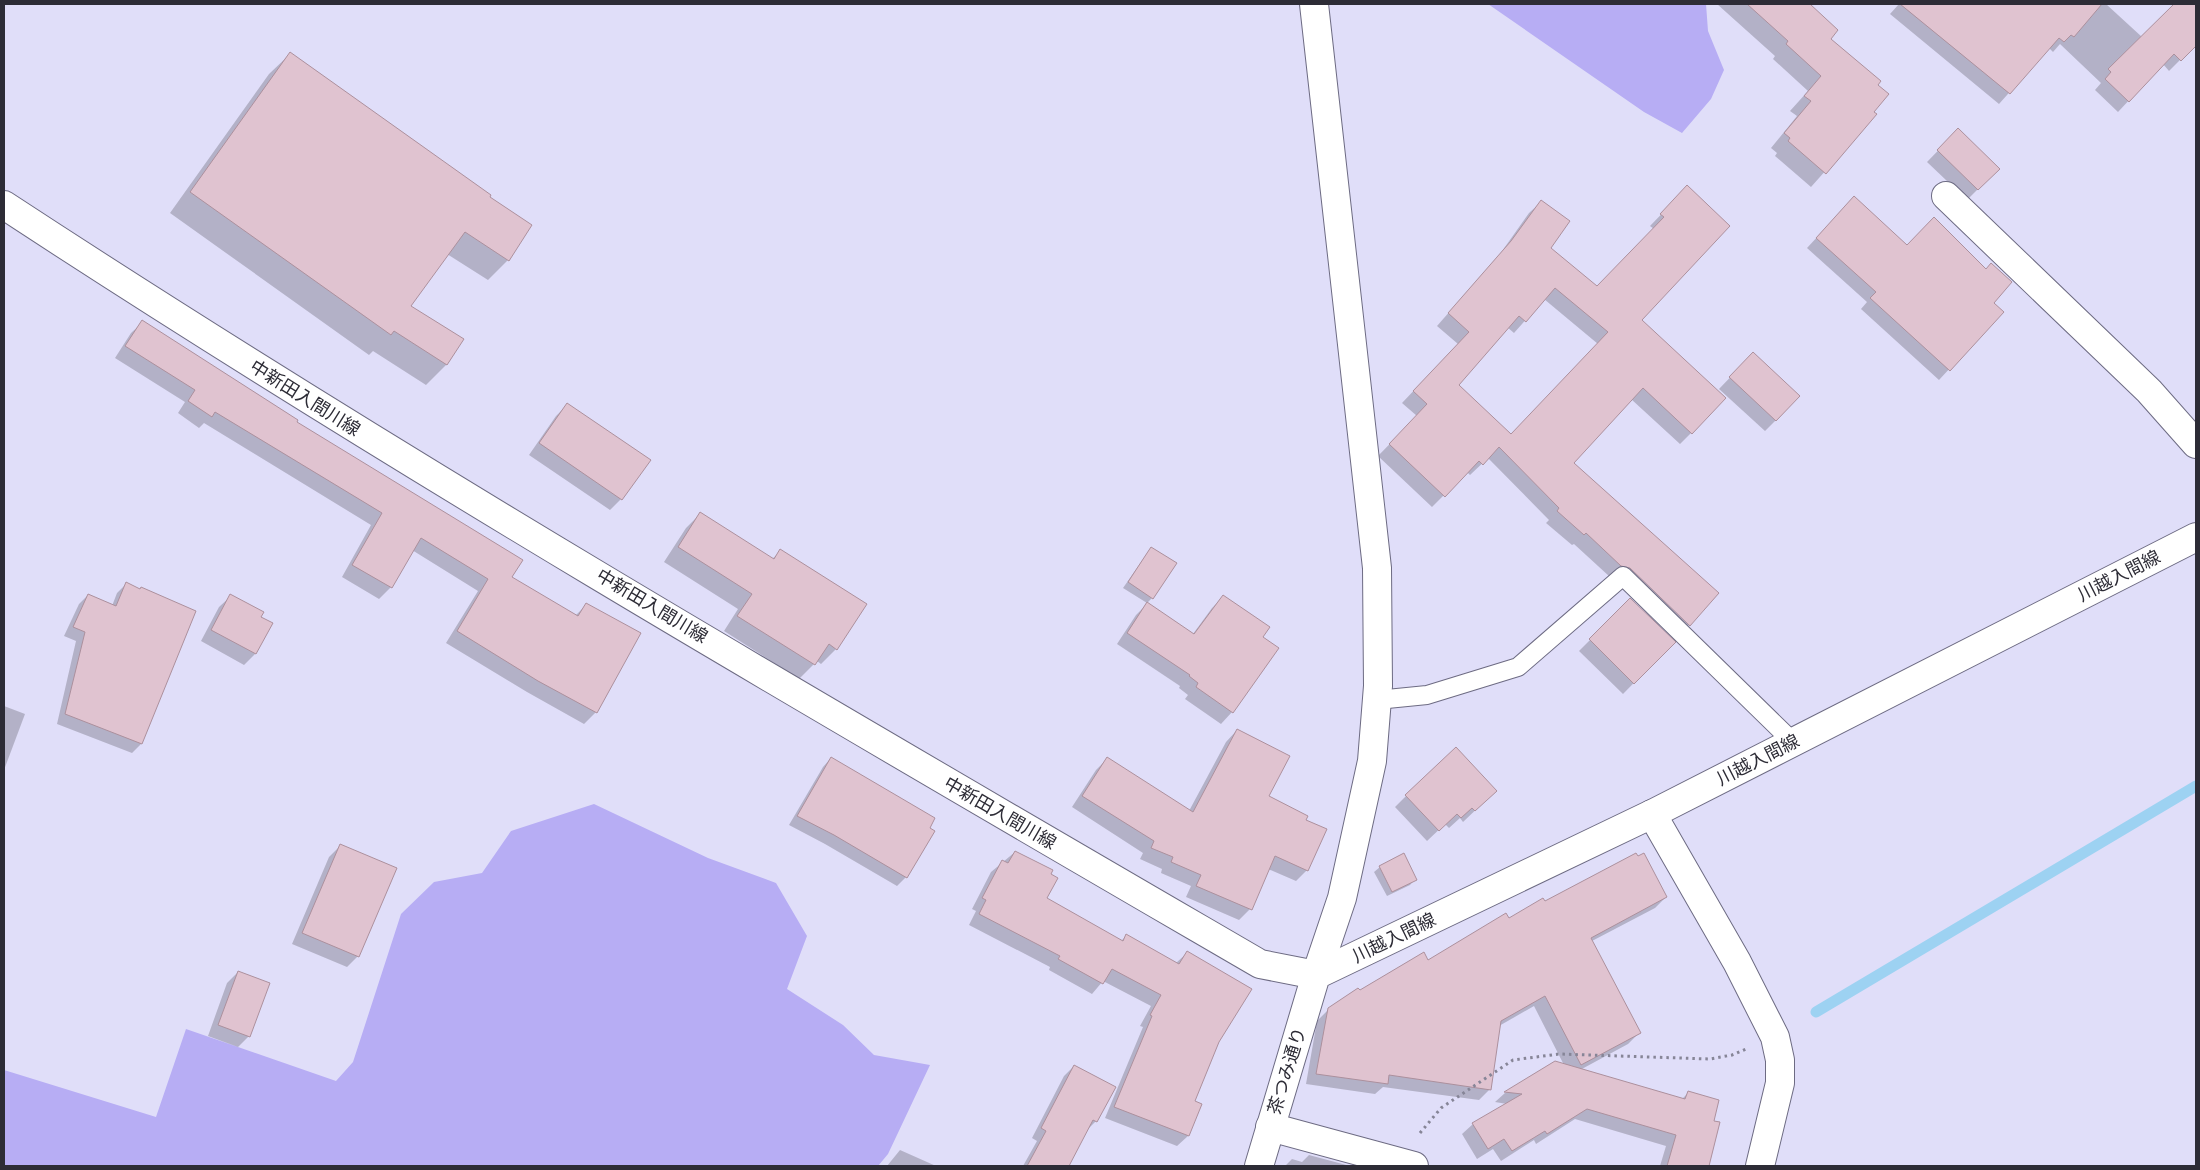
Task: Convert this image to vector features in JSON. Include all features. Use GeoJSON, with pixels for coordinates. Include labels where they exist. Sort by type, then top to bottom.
{"type":"FeatureCollection","features":[{"type":"Feature","properties":{"kind":"main road","name":"茶つみ通り"},"geometry":{"type":"LineString","coordinates":[[1259,1166],[1316,975],[1342,898],[1372,761],[1377,700],[1378,568],[1314,4]]}},
{"type":"Feature","properties":{"kind":"main road"},"geometry":{"type":"LineString","coordinates":[[1946,196],[2149,391],[2196,444]]}},
{"type":"Feature","properties":{"kind":"main road","name":"中新田入間川線"},"geometry":{"type":"LineString","coordinates":[[4,205],[357,430],[941,779],[1260,964],[1316,975]]}},
{"type":"Feature","properties":{"kind":"main road","name":"川越入間線"},"geometry":{"type":"LineString","coordinates":[[1316,975],[1652,814],[2196,537]]}},
{"type":"Feature","properties":{"kind":"main road"},"geometry":{"type":"LineString","coordinates":[[1652,814],[1737,962],[1775,1037],[1780,1060],[1780,1083],[1760,1166]]}},
{"type":"Feature","properties":{"kind":"main road"},"geometry":{"type":"LineString","coordinates":[[1270,1127],[1405,1164]]}},
{"type":"Feature","properties":{"kind":"lane"},"geometry":{"type":"LineString","coordinates":[[1377,700],[1427,694],[1518,667],[1622,576],[1793,742]]}},
{"type":"Feature","properties":{"kind":"path"},"geometry":{"type":"LineString","coordinates":[[1405,1164],[1441,1108],[1514,1060],[1559,1054],[1710,1059],[1732,1055],[1775,1037]]}},
{"type":"Feature","properties":{"kind":"shaded area"},"geometry":{"type":"Polygon","coordinates":[[[1488,4],[1706,4],[1708,31],[1724,70],[1711,99],[1682,133],[1644,112],[1488,4]]]}},
{"type":"Feature","properties":{"kind":"shaded area"},"geometry":{"type":"Polygon","coordinates":[[[594,804],[708,858],[776,883],[807,936],[787,989],[843,1025],[874,1055],[930,1065],[888,1154],[878,1166],[4,1166],[4,1070],[156,1117],[186,1029],[336,1081],[353,1062],[401,914],[434,882],[482,873],[511,831],[594,804]]]}},
{"type":"Feature","properties":{"kind":"building"},"geometry":{"type":"Polygon","coordinates":[[[1747,4],[1810,4],[1838,30],[1831,39],[1881,81],[1878,85],[1889,94],[1874,112],[1877,114],[1826,174],[1788,141],[1790,138],[1784,133],[1811,101],[1804,96],[1821,76],[1786,44],[1788,41],[1747,4]]]}},
{"type":"Feature","properties":{"kind":"building"},"geometry":{"type":"Polygon","coordinates":[[[1900,4],[2102,4],[2074,37],[2071,35],[2064,42],[2059,38],[2010,94],[1900,4]]]}},
{"type":"Feature","properties":{"kind":"building"},"geometry":{"type":"Polygon","coordinates":[[[2174,4],[2196,4],[2196,46],[2181,61],[2174,54],[2129,102],[2105,79],[2111,72],[2108,69],[2174,4]]]}},
{"type":"Feature","properties":{"kind":"building"},"geometry":{"type":"Polygon","coordinates":[[[290,52],[491,195],[490,197],[532,225],[509,261],[465,232],[411,306],[464,339],[447,365],[394,331],[391,335],[190,192],[290,52]]]}},
{"type":"Feature","properties":{"kind":"building"},"geometry":{"type":"Polygon","coordinates":[[[1958,128],[2000,169],[1978,190],[1937,150],[1958,128]]]}},
{"type":"Feature","properties":{"kind":"building"},"geometry":{"type":"Polygon","coordinates":[[[1687,185],[1730,226],[1642,320],[1726,398],[1692,434],[1643,388],[1574,463],[1719,593],[1690,626],[1630,568],[1621,566],[1586,533],[1584,535],[1557,511],[1559,508],[1499,447],[1483,465],[1479,461],[1445,497],[1389,444],[1427,404],[1413,391],[1469,332],[1448,313],[1511,241],[1541,200],[1570,221],[1551,248],[1597,286],[1664,217],[1660,214],[1687,185]],[[1555,288],[1526,322],[1519,316],[1459,385],[1511,434],[1608,332],[1555,288]]]}},
{"type":"Feature","properties":{"kind":"building"},"geometry":{"type":"Polygon","coordinates":[[[1854,196],[1907,245],[1934,217],[1986,269],[1991,263],[2012,282],[1994,303],[2004,312],[1950,371],[1870,298],[1876,292],[1816,238],[1854,196]]]}},
{"type":"Feature","properties":{"kind":"building"},"geometry":{"type":"Polygon","coordinates":[[[142,320],[298,420],[297,422],[523,560],[512,577],[578,616],[586,603],[641,633],[597,713],[538,681],[457,631],[488,579],[421,538],[392,588],[352,565],[382,513],[215,412],[212,417],[188,401],[195,390],[125,346],[142,320]]]}},
{"type":"Feature","properties":{"kind":"building"},"geometry":{"type":"Polygon","coordinates":[[[1753,352],[1800,396],[1776,421],[1729,377],[1753,352]]]}},
{"type":"Feature","properties":{"kind":"building"},"geometry":{"type":"Polygon","coordinates":[[[567,403],[651,460],[622,500],[539,443],[567,403]]]}},
{"type":"Feature","properties":{"kind":"building"},"geometry":{"type":"Polygon","coordinates":[[[700,512],[774,559],[780,549],[867,604],[837,650],[829,644],[815,665],[737,616],[752,594],[678,547],[700,512]]]}},
{"type":"Feature","properties":{"kind":"building"},"geometry":{"type":"Polygon","coordinates":[[[1151,547],[1177,563],[1153,599],[1128,582],[1151,547]]]}},
{"type":"Feature","properties":{"kind":"building"},"geometry":{"type":"Polygon","coordinates":[[[126,582],[196,611],[142,744],[65,714],[85,632],[73,627],[88,594],[116,606],[126,582]]]}},
{"type":"Feature","properties":{"kind":"building"},"geometry":{"type":"Polygon","coordinates":[[[230,594],[264,612],[261,617],[273,623],[256,654],[211,630],[230,594]]]}},
{"type":"Feature","properties":{"kind":"building"},"geometry":{"type":"Polygon","coordinates":[[[1223,595],[1270,627],[1263,637],[1279,648],[1233,713],[1196,687],[1198,683],[1190,675],[1127,633],[1147,602],[1194,634],[1223,595]]]}},
{"type":"Feature","properties":{"kind":"building"},"geometry":{"type":"Polygon","coordinates":[[[1630,598],[1676,642],[1634,684],[1589,639],[1630,598]]]}},
{"type":"Feature","properties":{"kind":"building"},"geometry":{"type":"Polygon","coordinates":[[[1237,729],[1290,756],[1269,796],[1308,816],[1306,820],[1327,829],[1308,871],[1275,856],[1252,910],[1196,886],[1201,875],[1171,862],[1173,857],[1151,848],[1154,841],[1082,796],[1107,757],[1193,812],[1237,729]]]}},
{"type":"Feature","properties":{"kind":"building"},"geometry":{"type":"Polygon","coordinates":[[[1456,747],[1497,791],[1475,811],[1472,808],[1461,818],[1457,814],[1439,831],[1405,795],[1456,747]]]}},
{"type":"Feature","properties":{"kind":"building"},"geometry":{"type":"Polygon","coordinates":[[[831,757],[935,818],[930,828],[935,831],[907,878],[834,835],[797,816],[831,757]]]}},
{"type":"Feature","properties":{"kind":"building"},"geometry":{"type":"Polygon","coordinates":[[[340,844],[397,868],[359,957],[302,933],[340,844]]]}},
{"type":"Feature","properties":{"kind":"building"},"geometry":{"type":"Polygon","coordinates":[[[1015,851],[1053,870],[1051,874],[1058,878],[1047,898],[1123,941],[1126,934],[1179,964],[1187,951],[1252,989],[1219,1042],[1195,1101],[1202,1104],[1189,1136],[1114,1107],[1152,1016],[1150,1015],[1161,995],[1112,969],[1103,984],[1058,959],[1060,956],[979,914],[986,900],[982,898],[1002,860],[1008,863],[1015,851]]]}},
{"type":"Feature","properties":{"kind":"building"},"geometry":{"type":"Polygon","coordinates":[[[1404,853],[1417,880],[1392,892],[1379,866],[1404,853]]]}},
{"type":"Feature","properties":{"kind":"building"},"geometry":{"type":"Polygon","coordinates":[[[1636,853],[1638,856],[1644,853],[1667,897],[1591,938],[1641,1033],[1581,1065],[1545,996],[1501,1021],[1491,1090],[1389,1075],[1388,1084],[1316,1074],[1328,1008],[1358,988],[1360,990],[1424,952],[1428,960],[1506,913],[1509,918],[1543,898],[1545,901],[1636,853]]]}},
{"type":"Feature","properties":{"kind":"building"},"geometry":{"type":"Polygon","coordinates":[[[238,971],[270,983],[250,1037],[218,1025],[238,971]]]}},
{"type":"Feature","properties":{"kind":"building"},"geometry":{"type":"Polygon","coordinates":[[[1555,1061],[1685,1099],[1688,1091],[1719,1100],[1714,1121],[1720,1122],[1709,1166],[1667,1166],[1676,1135],[1587,1109],[1547,1134],[1545,1131],[1512,1151],[1504,1139],[1488,1149],[1472,1123],[1522,1094],[1504,1092],[1555,1061]]]}},
{"type":"Feature","properties":{"kind":"building"},"geometry":{"type":"Polygon","coordinates":[[[1074,1065],[1116,1087],[1097,1122],[1093,1120],[1069,1166],[1027,1166],[1046,1131],[1041,1128],[1074,1065]]]}},
{"type":"Feature","properties":{"kind":"waterway"},"geometry":{"type":"LineString","coordinates":[[1816,1012],[2196,786]]}}]}
